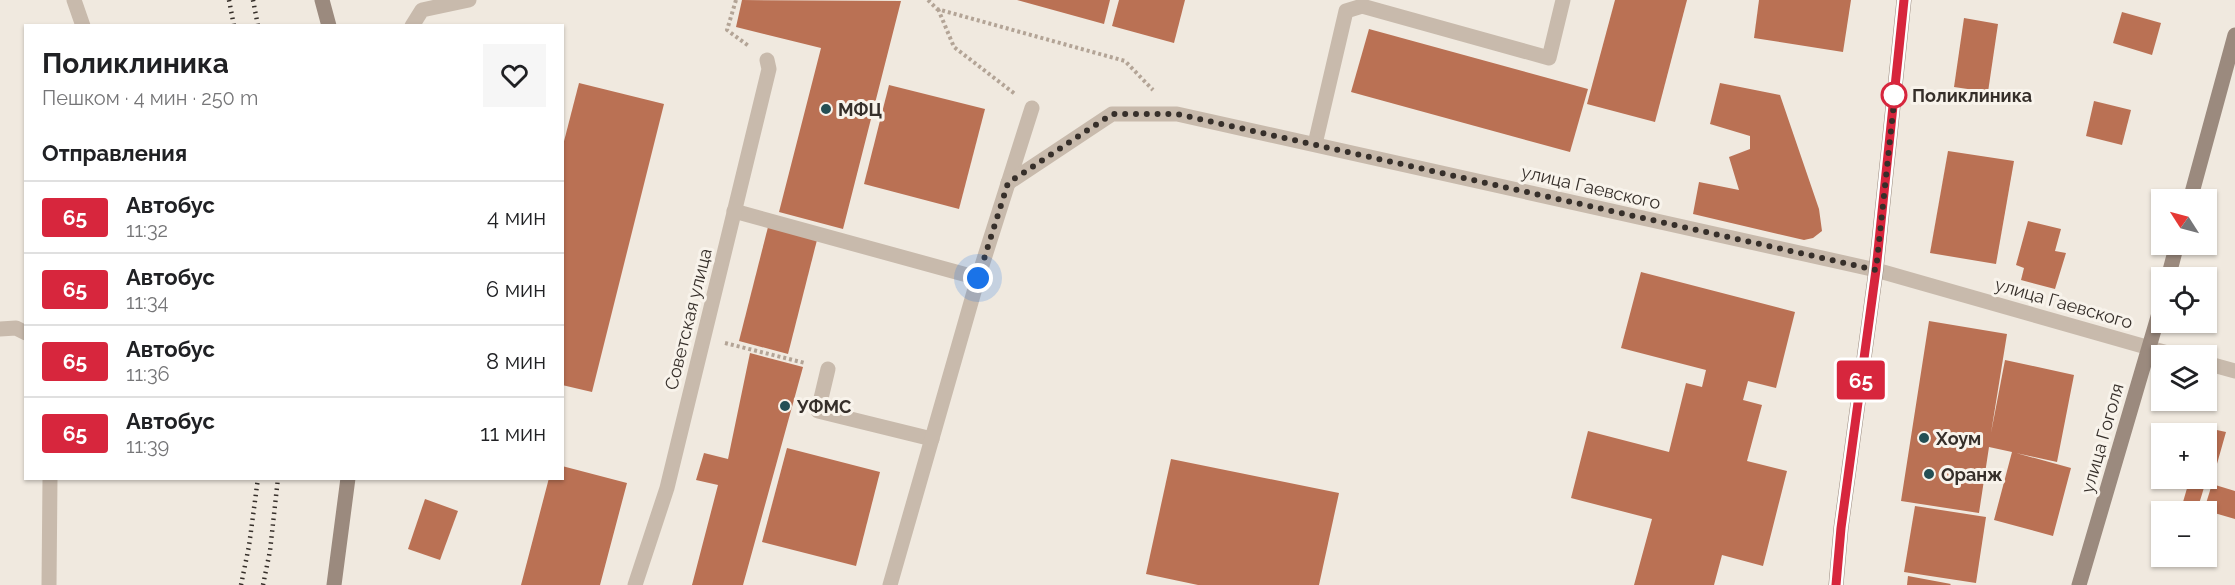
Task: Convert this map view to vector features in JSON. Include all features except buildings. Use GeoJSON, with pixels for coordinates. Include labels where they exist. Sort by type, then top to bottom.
{"type":"FeatureCollection","features":[{"type":"Feature","properties":{"kind":"street"},"geometry":{"type":"LineString","coordinates":[[74,0],[82,24]]}},
{"type":"Feature","properties":{"kind":"street"},"geometry":{"type":"LineString","coordinates":[[322,0],[328,24]]}},
{"type":"Feature","properties":{"kind":"street"},"geometry":{"type":"LineString","coordinates":[[413,24],[422,10],[469,0]]}},
{"type":"Feature","properties":{"kind":"street"},"geometry":{"type":"LineString","coordinates":[[1314,144],[1346,11],[1362,6],[1549,58],[1563,0]]}},
{"type":"Feature","properties":{"kind":"street"},"geometry":{"type":"LineString","coordinates":[[1836,585],[1841,528],[1876,270],[1904,0]]}},
{"type":"Feature","properties":{"kind":"street"},"geometry":{"type":"LineString","coordinates":[[2193,189],[2235,35]]}},
{"type":"Feature","properties":{"kind":"street","name":"Советская улица"},"geometry":{"type":"LineString","coordinates":[[635,585],[667,488],[769,69],[768,60]]}},
{"type":"Feature","properties":{"kind":"street"},"geometry":{"type":"LineString","coordinates":[[890,585],[978,278],[1032,108]]}},
{"type":"Feature","properties":{"kind":"street","name":"улица Гаевского"},"geometry":{"type":"LineString","coordinates":[[1008,183],[1112,114],[1177,114],[1876,270],[2149,348]]}},
{"type":"Feature","properties":{"kind":"street"},"geometry":{"type":"LineString","coordinates":[[734,211],[978,278]]}},
{"type":"Feature","properties":{"kind":"street"},"geometry":{"type":"LineString","coordinates":[[0,329],[22,328]]}},
{"type":"Feature","properties":{"kind":"street","name":"улица Гоголя"},"geometry":{"type":"LineString","coordinates":[[2079,585],[2153,333]]}},
{"type":"Feature","properties":{"kind":"street"},"geometry":{"type":"LineString","coordinates":[[2217,366],[2235,371]]}},
{"type":"Feature","properties":{"kind":"street"},"geometry":{"type":"LineString","coordinates":[[828,369],[819,411],[932,439]]}},
{"type":"Feature","properties":{"kind":"street"},"geometry":{"type":"LineString","coordinates":[[49,585],[50,480]]}},
{"type":"Feature","properties":{"kind":"street"},"geometry":{"type":"LineString","coordinates":[[334,585],[348,480]]}},
{"type":"Feature","properties":{"kind":"path"},"geometry":{"type":"LineString","coordinates":[[730,0],[735,7]]}},
{"type":"Feature","properties":{"kind":"path"},"geometry":{"type":"LineString","coordinates":[[736,0],[728,30],[768,60]]}},
{"type":"Feature","properties":{"kind":"path"},"geometry":{"type":"LineString","coordinates":[[928,0],[937,9],[954,47],[1032,108]]}},
{"type":"Feature","properties":{"kind":"path"},"geometry":{"type":"LineString","coordinates":[[937,9],[1125,61],[1177,114]]}},
{"type":"Feature","properties":{"kind":"path"},"geometry":{"type":"LineString","coordinates":[[704,338],[828,369]]}},
{"type":"Feature","properties":{"kind":"railway"},"geometry":{"type":"LineString","coordinates":[[229,0],[234,24]]}},
{"type":"Feature","properties":{"kind":"railway"},"geometry":{"type":"LineString","coordinates":[[253,0],[258,24]]}},
{"type":"Feature","properties":{"kind":"railway"},"geometry":{"type":"LineString","coordinates":[[241,585],[258,480]]}},
{"type":"Feature","properties":{"kind":"railway"},"geometry":{"type":"LineString","coordinates":[[263,585],[270,551],[278,480]]}},
{"type":"Feature","properties":{"kind":"bus line","name":"65"},"geometry":{"type":"LineString","coordinates":[[1836,585],[1841,528],[1876,270],[1904,0]]}},
{"type":"Feature","properties":{"kind":"place","name":"Поликлиника"},"geometry":{"type":"Point","coordinates":[1894,95]}},
{"type":"Feature","properties":{"kind":"place","name":"МФЦ"},"geometry":{"type":"Point","coordinates":[826,109]}},
{"type":"Feature","properties":{"kind":"place","name":"УФМС"},"geometry":{"type":"Point","coordinates":[785,406]}},
{"type":"Feature","properties":{"kind":"place","name":"Хоум"},"geometry":{"type":"Point","coordinates":[1924,438]}},
{"type":"Feature","properties":{"kind":"place","name":"Оранж"},"geometry":{"type":"Point","coordinates":[1929,474]}},
{"type":"Feature","properties":{"kind":"route"},"geometry":{"type":"LineString","coordinates":[[978,278],[1008,183],[1112,114],[1177,114],[1876,270],[1895,93],[1894,95]]}}]}
